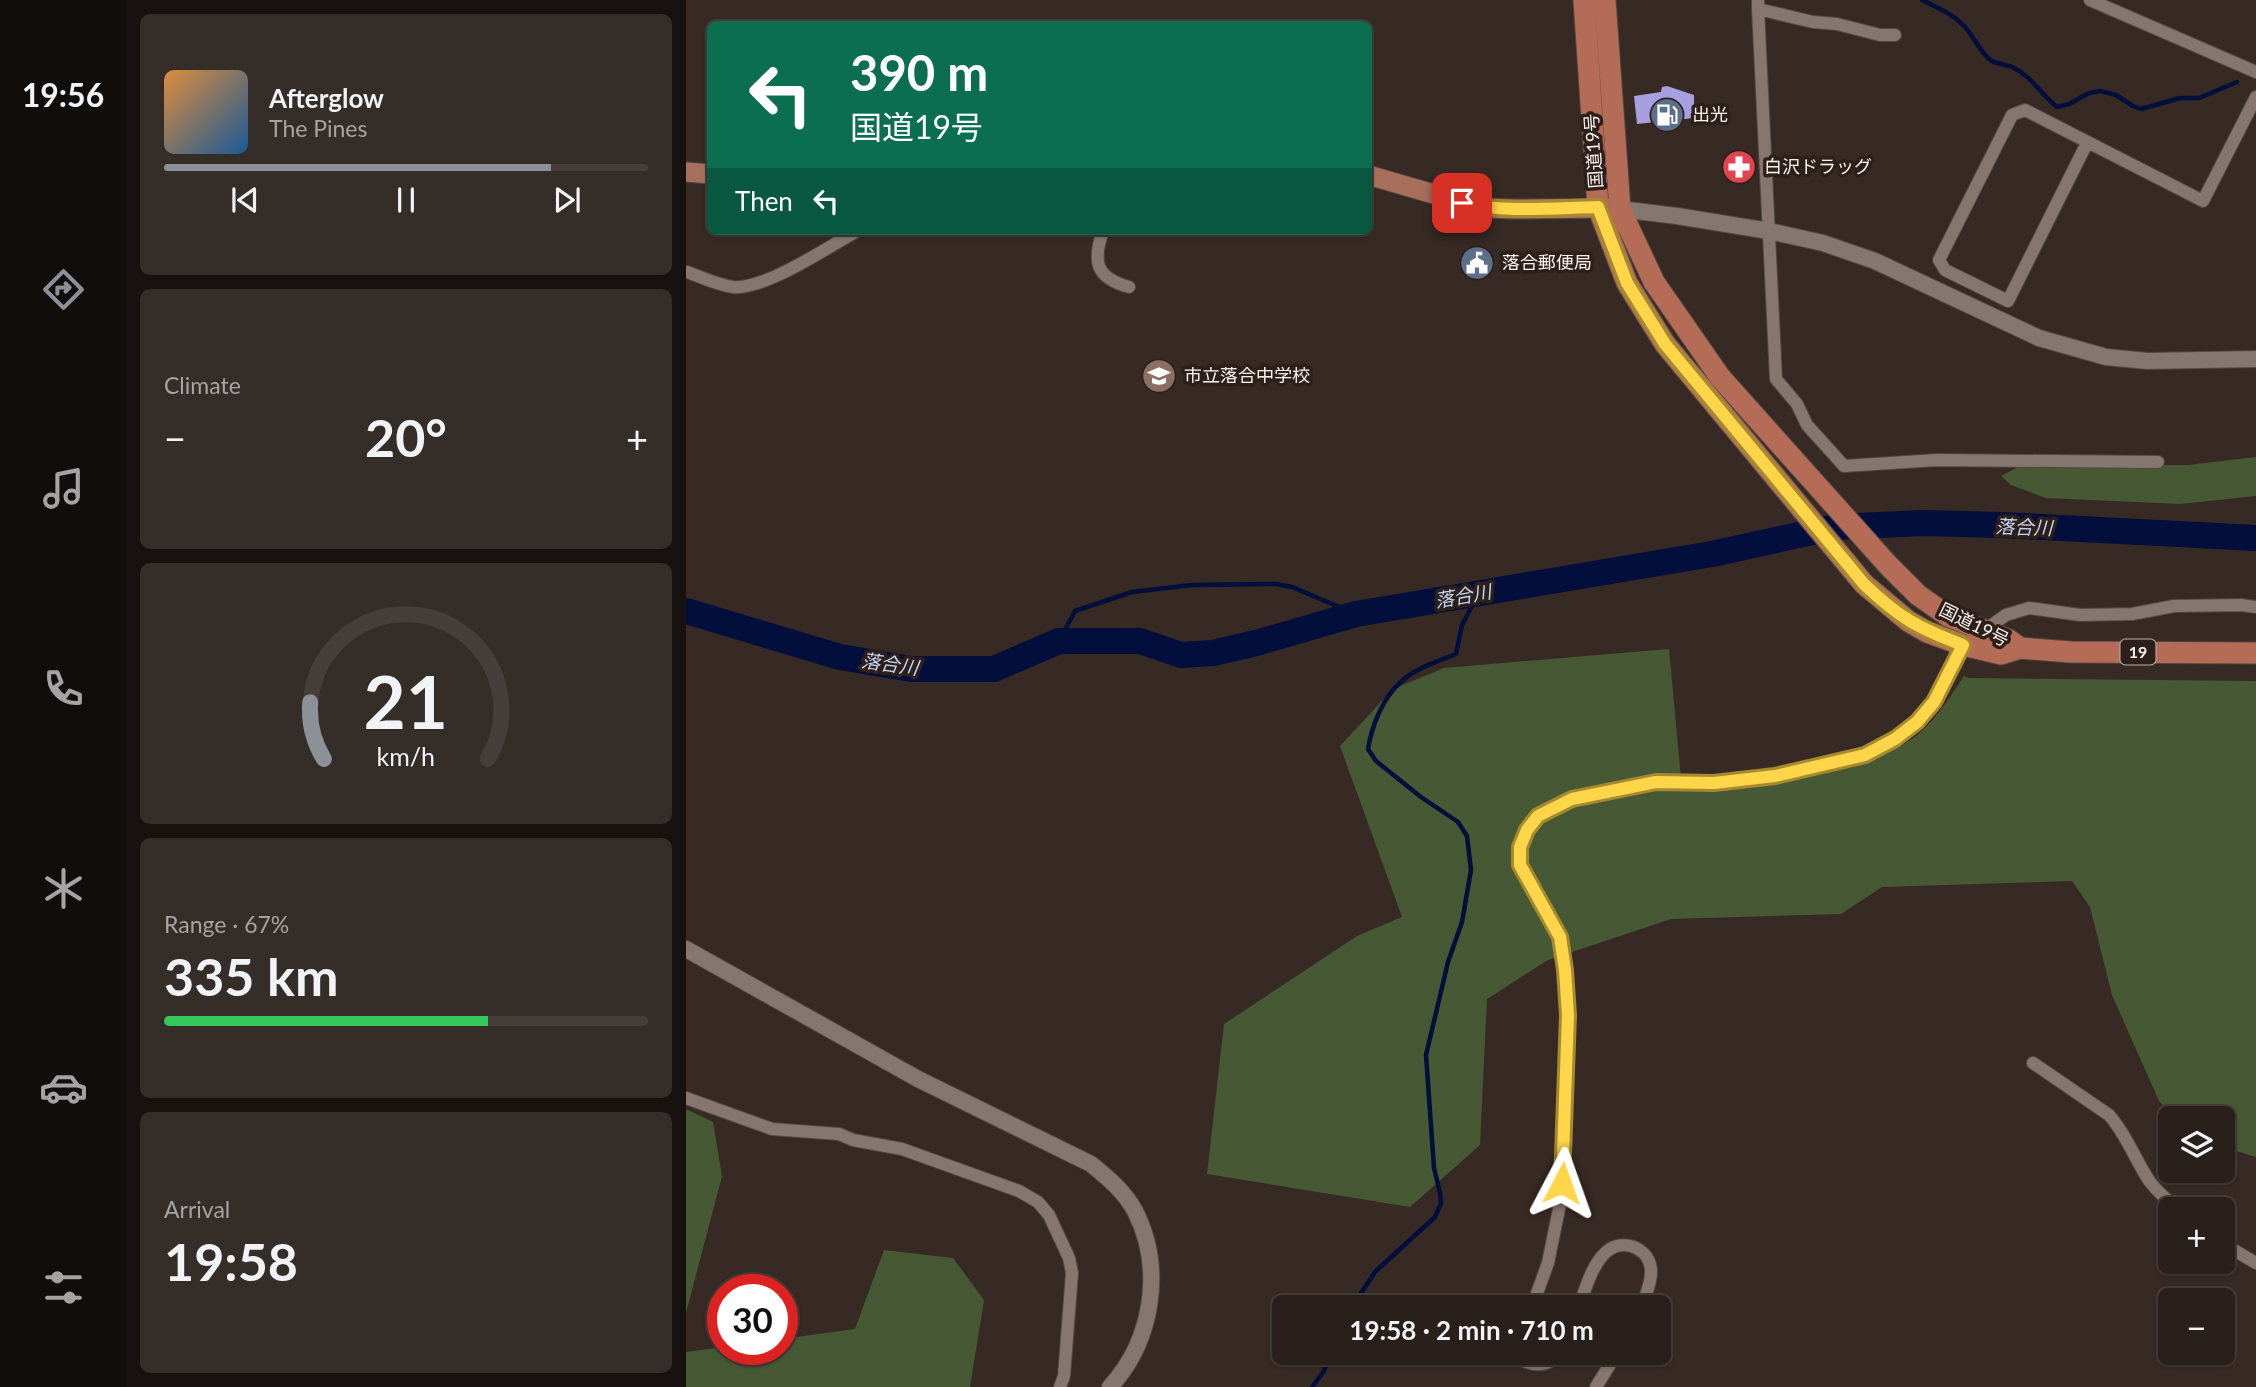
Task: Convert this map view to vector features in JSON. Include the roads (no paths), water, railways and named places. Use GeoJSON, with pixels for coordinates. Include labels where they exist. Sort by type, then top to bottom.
{"type":"FeatureCollection","features":[{"type":"Feature","properties":{"kind":"highway","name":"国道19号"},"geometry":{"type":"LineString","coordinates":[[1584,0],[1609,208],[1627,283],[1665,344],[1864,584],[1908,621],[1927,632],[1963,645],[2001,654],[2020,648],[2071,652],[2256,653]]}},
{"type":"Feature","properties":{"kind":"highway","name":"国道19号"},"geometry":{"type":"LineString","coordinates":[[1605,0],[1609,208],[1654,282],[1720,377],[1888,565],[1918,595],[1948,616],[2008,640],[2020,648]]}},
{"type":"Feature","properties":{"kind":"main road"},"geometry":{"type":"LineString","coordinates":[[686,172],[707,174]]}},
{"type":"Feature","properties":{"kind":"main road"},"geometry":{"type":"LineString","coordinates":[[1372,176],[1482,208],[1609,208]]}},
{"type":"Feature","properties":{"kind":"street"},"geometry":{"type":"LineString","coordinates":[[2090,0],[2256,72]]}},
{"type":"Feature","properties":{"kind":"street"},"geometry":{"type":"LineString","coordinates":[[1895,35],[1880,35],[1837,24],[1813,22],[1758,5],[1776,379],[1797,404],[1807,425],[1844,466],[1937,460],[2158,462]]}},
{"type":"Feature","properties":{"kind":"street"},"geometry":{"type":"LineString","coordinates":[[2087,143],[2008,301],[1945,270],[1939,260],[2012,115],[2025,110],[2203,201],[2256,97]]}},
{"type":"Feature","properties":{"kind":"street"},"geometry":{"type":"LineString","coordinates":[[1609,208],[1769,231],[1823,243],[1875,261],[2039,338],[2106,357],[2147,361],[2256,359]]}},
{"type":"Feature","properties":{"kind":"street"},"geometry":{"type":"LineString","coordinates":[[687,272],[735,287],[756,284],[850,235]]}},
{"type":"Feature","properties":{"kind":"street"},"geometry":{"type":"LineString","coordinates":[[1102,235],[1098,245],[1098,266],[1104,276],[1114,283],[1129,287]]}},
{"type":"Feature","properties":{"kind":"street"},"geometry":{"type":"LineString","coordinates":[[1536,1295],[1548,1263],[1560,1204],[1564,1162],[1568,1015],[1560,937],[1520,865],[1520,847],[1527,830],[1538,816],[1572,799],[1656,782],[1714,783],[1775,776],[1865,755],[1895,739],[1917,722],[1934,702],[1963,645],[2006,615],[2029,608],[2080,615],[2132,614],[2174,606],[2256,607]]}},
{"type":"Feature","properties":{"kind":"street"},"geometry":{"type":"LineString","coordinates":[[686,949],[918,1079],[1091,1164],[1111,1180],[1138,1218],[1147,1241],[1152,1279],[1139,1345],[1132,1359],[1110,1387]]}},
{"type":"Feature","properties":{"kind":"street"},"geometry":{"type":"LineString","coordinates":[[2033,1063],[2117,1123],[2150,1181],[2163,1197]]}},
{"type":"Feature","properties":{"kind":"street"},"geometry":{"type":"LineString","coordinates":[[686,1098],[772,1129],[839,1134],[853,1140],[902,1149],[1019,1191],[1038,1202],[1049,1215],[1069,1258],[1072,1273],[1064,1376],[1060,1387]]}},
{"type":"Feature","properties":{"kind":"street"},"geometry":{"type":"LineString","coordinates":[[1584,1295],[1598,1263],[1609,1250],[1621,1245],[1633,1246],[1643,1252],[1649,1261],[1652,1272],[1645,1295]]}},
{"type":"Feature","properties":{"kind":"street"},"geometry":{"type":"LineString","coordinates":[[2235,1251],[2256,1264]]}},
{"type":"Feature","properties":{"kind":"street"},"geometry":{"type":"LineString","coordinates":[[1596,1387],[1610,1365]]}},
{"type":"Feature","properties":{"kind":"waterway"},"geometry":{"type":"LineString","coordinates":[[1922,0],[1955,18],[1990,60],[2019,71],[2057,107],[2100,91],[2116,95],[2141,109],[2180,98],[2199,98],[2237,82]]}},
{"type":"Feature","properties":{"kind":"waterway","name":"落合川"},"geometry":{"type":"LineString","coordinates":[[686,611],[840,657],[911,669],[994,669],[1059,641],[1140,641],[1181,655],[1213,653],[1356,614],[1712,554],[1835,527],[1924,523],[2002,525],[2256,538]]}},
{"type":"Feature","properties":{"kind":"waterway"},"geometry":{"type":"LineString","coordinates":[[1059,641],[1075,611],[1132,592],[1192,585],[1276,584],[1292,587],[1356,614]]}},
{"type":"Feature","properties":{"kind":"waterway"},"geometry":{"type":"LineString","coordinates":[[1360,1295],[1375,1272],[1435,1217],[1441,1203],[1434,1168],[1426,1055],[1448,962],[1462,922],[1471,870],[1467,836],[1458,822],[1376,761],[1368,749],[1379,712],[1395,688],[1414,672],[1456,654],[1462,625],[1479,593]]}},
{"type":"Feature","properties":{"kind":"waterway"},"geometry":{"type":"LineString","coordinates":[[1312,1387],[1326,1365]]}},
{"type":"Feature","properties":{"kind":"place","name":"出光"},"geometry":{"type":"Point","coordinates":[1667,115]}},
{"type":"Feature","properties":{"kind":"place","name":"白沢ドラッグ"},"geometry":{"type":"Point","coordinates":[1739,167]}},
{"type":"Feature","properties":{"kind":"place","name":"落合郵便局"},"geometry":{"type":"Point","coordinates":[1477,263]}},
{"type":"Feature","properties":{"kind":"place","name":"市立落合中学校"},"geometry":{"type":"Point","coordinates":[1159,376]}}]}
